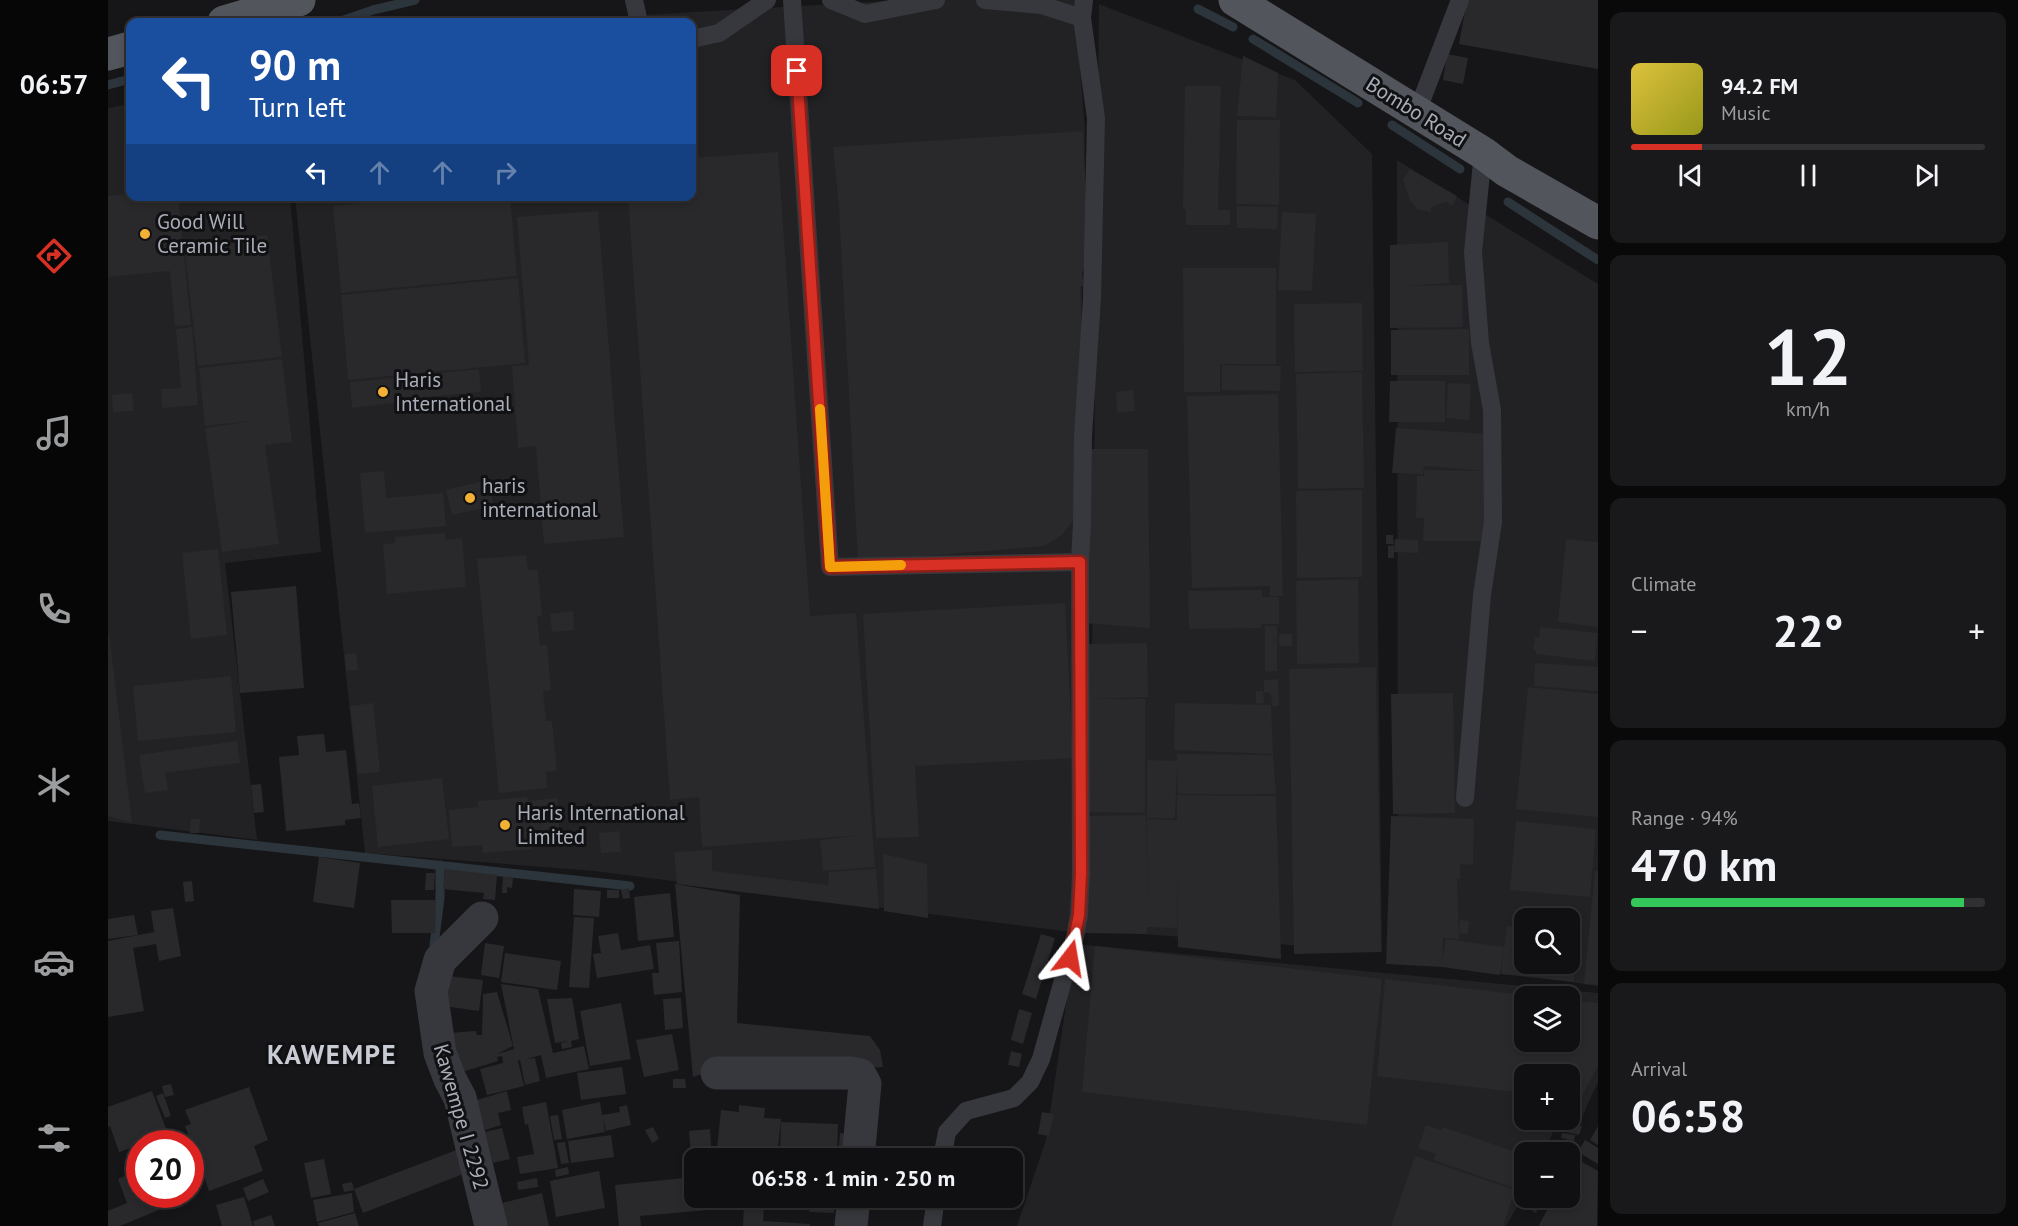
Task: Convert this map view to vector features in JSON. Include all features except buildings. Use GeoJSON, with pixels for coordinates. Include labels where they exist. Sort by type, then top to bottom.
{"type":"FeatureCollection","features":[{"type":"Feature","properties":{"kind":"main road"},"geometry":{"type":"LineString","coordinates":[[238,18],[299,0]]}},
{"type":"Feature","properties":{"kind":"main road","name":"Bombo Road"},"geometry":{"type":"LineString","coordinates":[[1235,0],[1483,153],[1507,171],[1597,219]]}},
{"type":"Feature","properties":{"kind":"main road"},"geometry":{"type":"LineString","coordinates":[[108,54],[126,49]]}},
{"type":"Feature","properties":{"kind":"street","name":"Kawempe I 2292"},"geometry":{"type":"LineString","coordinates":[[482,918],[440,960],[431,991],[440,1053],[460,1098],[491,1226]]}},
{"type":"Feature","properties":{"kind":"street"},"geometry":{"type":"LineString","coordinates":[[717,1073],[850,1073],[860,1075],[865,1084],[859,1148]]}},
{"type":"Feature","properties":{"kind":"street"},"geometry":{"type":"LineString","coordinates":[[851,1226],[853,1208]]}},
{"type":"Feature","properties":{"kind":"lane"},"geometry":{"type":"LineString","coordinates":[[634,0],[638,18]]}},
{"type":"Feature","properties":{"kind":"lane"},"geometry":{"type":"LineString","coordinates":[[696,38],[719,33],[767,0]]}},
{"type":"Feature","properties":{"kind":"lane"},"geometry":{"type":"LineString","coordinates":[[792,0],[830,567],[1080,562]]}},
{"type":"Feature","properties":{"kind":"lane"},"geometry":{"type":"LineString","coordinates":[[831,0],[865,14],[936,0]]}},
{"type":"Feature","properties":{"kind":"lane"},"geometry":{"type":"LineString","coordinates":[[944,1148],[947,1132],[966,1111],[1014,1098],[1030,1082],[1041,1059],[1075,937],[1079,915],[1081,873],[1080,562],[1083,436],[1092,298],[1096,118],[1083,9],[985,0]]}},
{"type":"Feature","properties":{"kind":"lane"},"geometry":{"type":"LineString","coordinates":[[1417,112],[1460,0]]}},
{"type":"Feature","properties":{"kind":"lane"},"geometry":{"type":"LineString","coordinates":[[1465,798],[1482,595],[1493,522],[1492,410],[1480,343],[1473,252],[1483,153]]}},
{"type":"Feature","properties":{"kind":"lane"},"geometry":{"type":"LineString","coordinates":[[932,1226],[934,1208]]}},
{"type":"Feature","properties":{"kind":"shaded area","name":"Haris International Limited"},"geometry":{"type":"Polygon","coordinates":[[[904,0],[1075,0],[1085,131],[1071,932],[595,871],[365,853],[295,201],[696,201],[696,18],[591,18],[904,0]]]}},
{"type":"Feature","properties":{"kind":"shaded area"},"geometry":{"type":"Polygon","coordinates":[[[1099,4],[1295,80],[1372,154],[1382,952],[1089,930],[1099,4]]]}},
{"type":"Feature","properties":{"kind":"shaded area"},"geometry":{"type":"Polygon","coordinates":[[[126,105],[126,201],[290,201],[321,552],[225,563],[257,840],[108,821],[108,108],[126,105]]]}},
{"type":"Feature","properties":{"kind":"shaded area"},"geometry":{"type":"Polygon","coordinates":[[[1397,160],[1598,284],[1598,986],[1515,974],[1580,974],[1580,908],[1514,908],[1514,974],[1398,957],[1397,160]]]}},
{"type":"Feature","properties":{"kind":"shaded area"},"geometry":{"type":"Polygon","coordinates":[[[1075,944],[1523,986],[1514,986],[1514,1052],[1580,1052],[1580,991],[1598,993],[1598,1082],[1580,1121],[1580,1064],[1514,1064],[1514,1130],[1554,1130],[1549,1142],[1514,1142],[1514,1208],[1516,1208],[1506,1226],[1017,1226],[1046,1140],[1075,944]]]}},
{"type":"Feature","properties":{"kind":"waterway"},"geometry":{"type":"LineString","coordinates":[[350,18],[415,0]]}},
{"type":"Feature","properties":{"kind":"waterway"},"geometry":{"type":"LineString","coordinates":[[1198,9],[1233,27]]}},
{"type":"Feature","properties":{"kind":"waterway"},"geometry":{"type":"LineString","coordinates":[[1253,39],[1358,103]]}},
{"type":"Feature","properties":{"kind":"waterway"},"geometry":{"type":"LineString","coordinates":[[108,85],[126,80]]}},
{"type":"Feature","properties":{"kind":"waterway"},"geometry":{"type":"LineString","coordinates":[[1392,125],[1460,169]]}},
{"type":"Feature","properties":{"kind":"waterway"},"geometry":{"type":"LineString","coordinates":[[1508,202],[1598,260]]}},
{"type":"Feature","properties":{"kind":"waterway"},"geometry":{"type":"LineString","coordinates":[[160,835],[630,886]]}},
{"type":"Feature","properties":{"kind":"waterway"},"geometry":{"type":"LineString","coordinates":[[433,953],[440,898],[440,865]]}},
{"type":"Feature","properties":{"kind":"slow traffic"},"geometry":{"type":"LineString","coordinates":[[820,409],[830,567],[901,565]]}},
{"type":"Feature","properties":{"kind":"place","name":"Good Will Ceramic Tile"},"geometry":{"type":"Point","coordinates":[145,234]}},
{"type":"Feature","properties":{"kind":"place","name":"Haris International"},"geometry":{"type":"Point","coordinates":[383,392]}},
{"type":"Feature","properties":{"kind":"place","name":"haris international"},"geometry":{"type":"Point","coordinates":[470,498]}},
{"type":"Feature","properties":{"kind":"place","name":"Haris International Limited"},"geometry":{"type":"Point","coordinates":[505,825]}},
{"type":"Feature","properties":{"kind":"district","name":"KAWEMPE"},"geometry":{"type":"Point","coordinates":[332,1055]}},
{"type":"Feature","properties":{"kind":"route"},"geometry":{"type":"LineString","coordinates":[[797,71],[830,567],[1080,562],[1081,873],[1079,915],[1070,958]]}}]}
